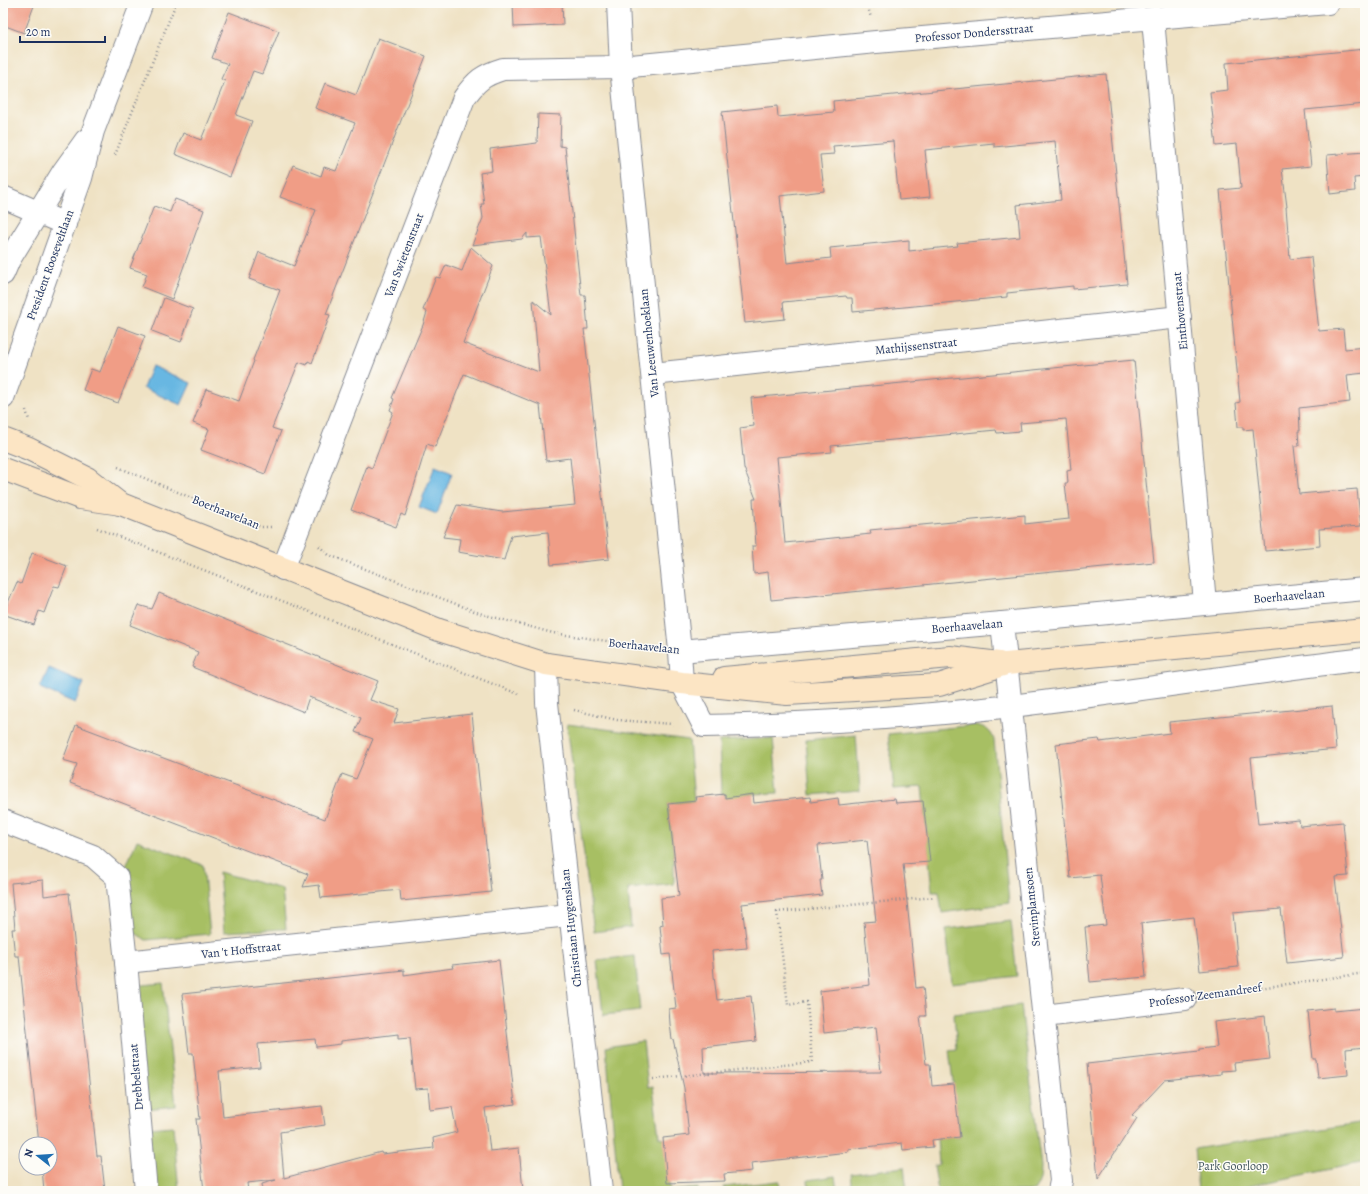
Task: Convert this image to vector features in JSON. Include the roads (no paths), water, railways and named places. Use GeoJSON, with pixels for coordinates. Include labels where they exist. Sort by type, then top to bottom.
{"type":"FeatureCollection","features":[{"type":"Feature","properties":{"kind":"main road"},"geometry":{"type":"LineString","coordinates":[[3,439],[29,449],[87,478],[121,504]]}},
{"type":"Feature","properties":{"kind":"main road"},"geometry":{"type":"LineString","coordinates":[[3,469],[80,498],[121,504],[439,630],[546,664],[682,683],[787,694],[939,685],[1006,664],[1365,630]]}},
{"type":"Feature","properties":{"kind":"street","name":"President Rooseveltlaan"},"geometry":{"type":"LineString","coordinates":[[3,398],[81,178],[93,131],[142,3]]}},
{"type":"Feature","properties":{"kind":"street","name":"Van Leeuwenhoeklaan"},"geometry":{"type":"LineString","coordinates":[[618,3],[621,67],[682,683]]}},
{"type":"Feature","properties":{"kind":"street","name":"Professor Dondersstraat"},"geometry":{"type":"LineString","coordinates":[[621,67],[876,42],[1328,3]]}},
{"type":"Feature","properties":{"kind":"street","name":"Einthovenstraat"},"geometry":{"type":"LineString","coordinates":[[1153,19],[1205,603]]}},
{"type":"Feature","properties":{"kind":"street","name":"Van Swietenstraat"},"geometry":{"type":"LineString","coordinates":[[284,569],[464,98],[474,83],[487,73],[503,69],[621,67]]}},
{"type":"Feature","properties":{"kind":"street","name":"President Rooseveltlaan"},"geometry":{"type":"LineString","coordinates":[[3,274],[9,260],[63,172],[93,131]]}},
{"type":"Feature","properties":{"kind":"street"},"geometry":{"type":"LineString","coordinates":[[3,197],[65,224]]}},
{"type":"Feature","properties":{"kind":"street","name":"Mathijssenstraat"},"geometry":{"type":"LineString","coordinates":[[652,374],[1180,318]]}},
{"type":"Feature","properties":{"kind":"street","name":"Boerhaavelaan"},"geometry":{"type":"LineString","coordinates":[[680,651],[1365,589]]}},
{"type":"Feature","properties":{"kind":"street","name":"Stevinplantsoen"},"geometry":{"type":"LineString","coordinates":[[1002,623],[1061,1182],[1059,1191]]}},
{"type":"Feature","properties":{"kind":"street"},"geometry":{"type":"LineString","coordinates":[[682,683],[704,726],[779,725],[1010,706],[1365,662]]}},
{"type":"Feature","properties":{"kind":"street","name":"Christiaan Huygenslaan"},"geometry":{"type":"LineString","coordinates":[[546,664],[546,703],[601,1191]]}},
{"type":"Feature","properties":{"kind":"street"},"geometry":{"type":"LineString","coordinates":[[3,821],[94,856],[117,877],[126,962]]}},
{"type":"Feature","properties":{"kind":"street","name":"Van 't Hoffstraat"},"geometry":{"type":"LineString","coordinates":[[126,962],[569,915]]}},
{"type":"Feature","properties":{"kind":"street","name":"Drebbelstraat"},"geometry":{"type":"LineString","coordinates":[[126,962],[146,1191]]}},
{"type":"Feature","properties":{"kind":"street","name":"Professor Zeemandreef"},"geometry":{"type":"LineString","coordinates":[[1044,1016],[1185,999]]}},
{"type":"Feature","properties":{"kind":"water"},"geometry":{"type":"Polygon","coordinates":[[[152,366],[191,383],[181,405],[143,388],[152,366]]]}},
{"type":"Feature","properties":{"kind":"water"},"geometry":{"type":"Polygon","coordinates":[[[435,466],[452,473],[437,514],[419,507],[435,466]]]}},
{"type":"Feature","properties":{"kind":"water"},"geometry":{"type":"Polygon","coordinates":[[[49,668],[84,683],[75,703],[40,688],[49,668]]]}},
{"type":"Feature","properties":{"kind":"park label","name":"Park Goorloop"},"geometry":{"type":"Point","coordinates":[1233,1166]}}]}
